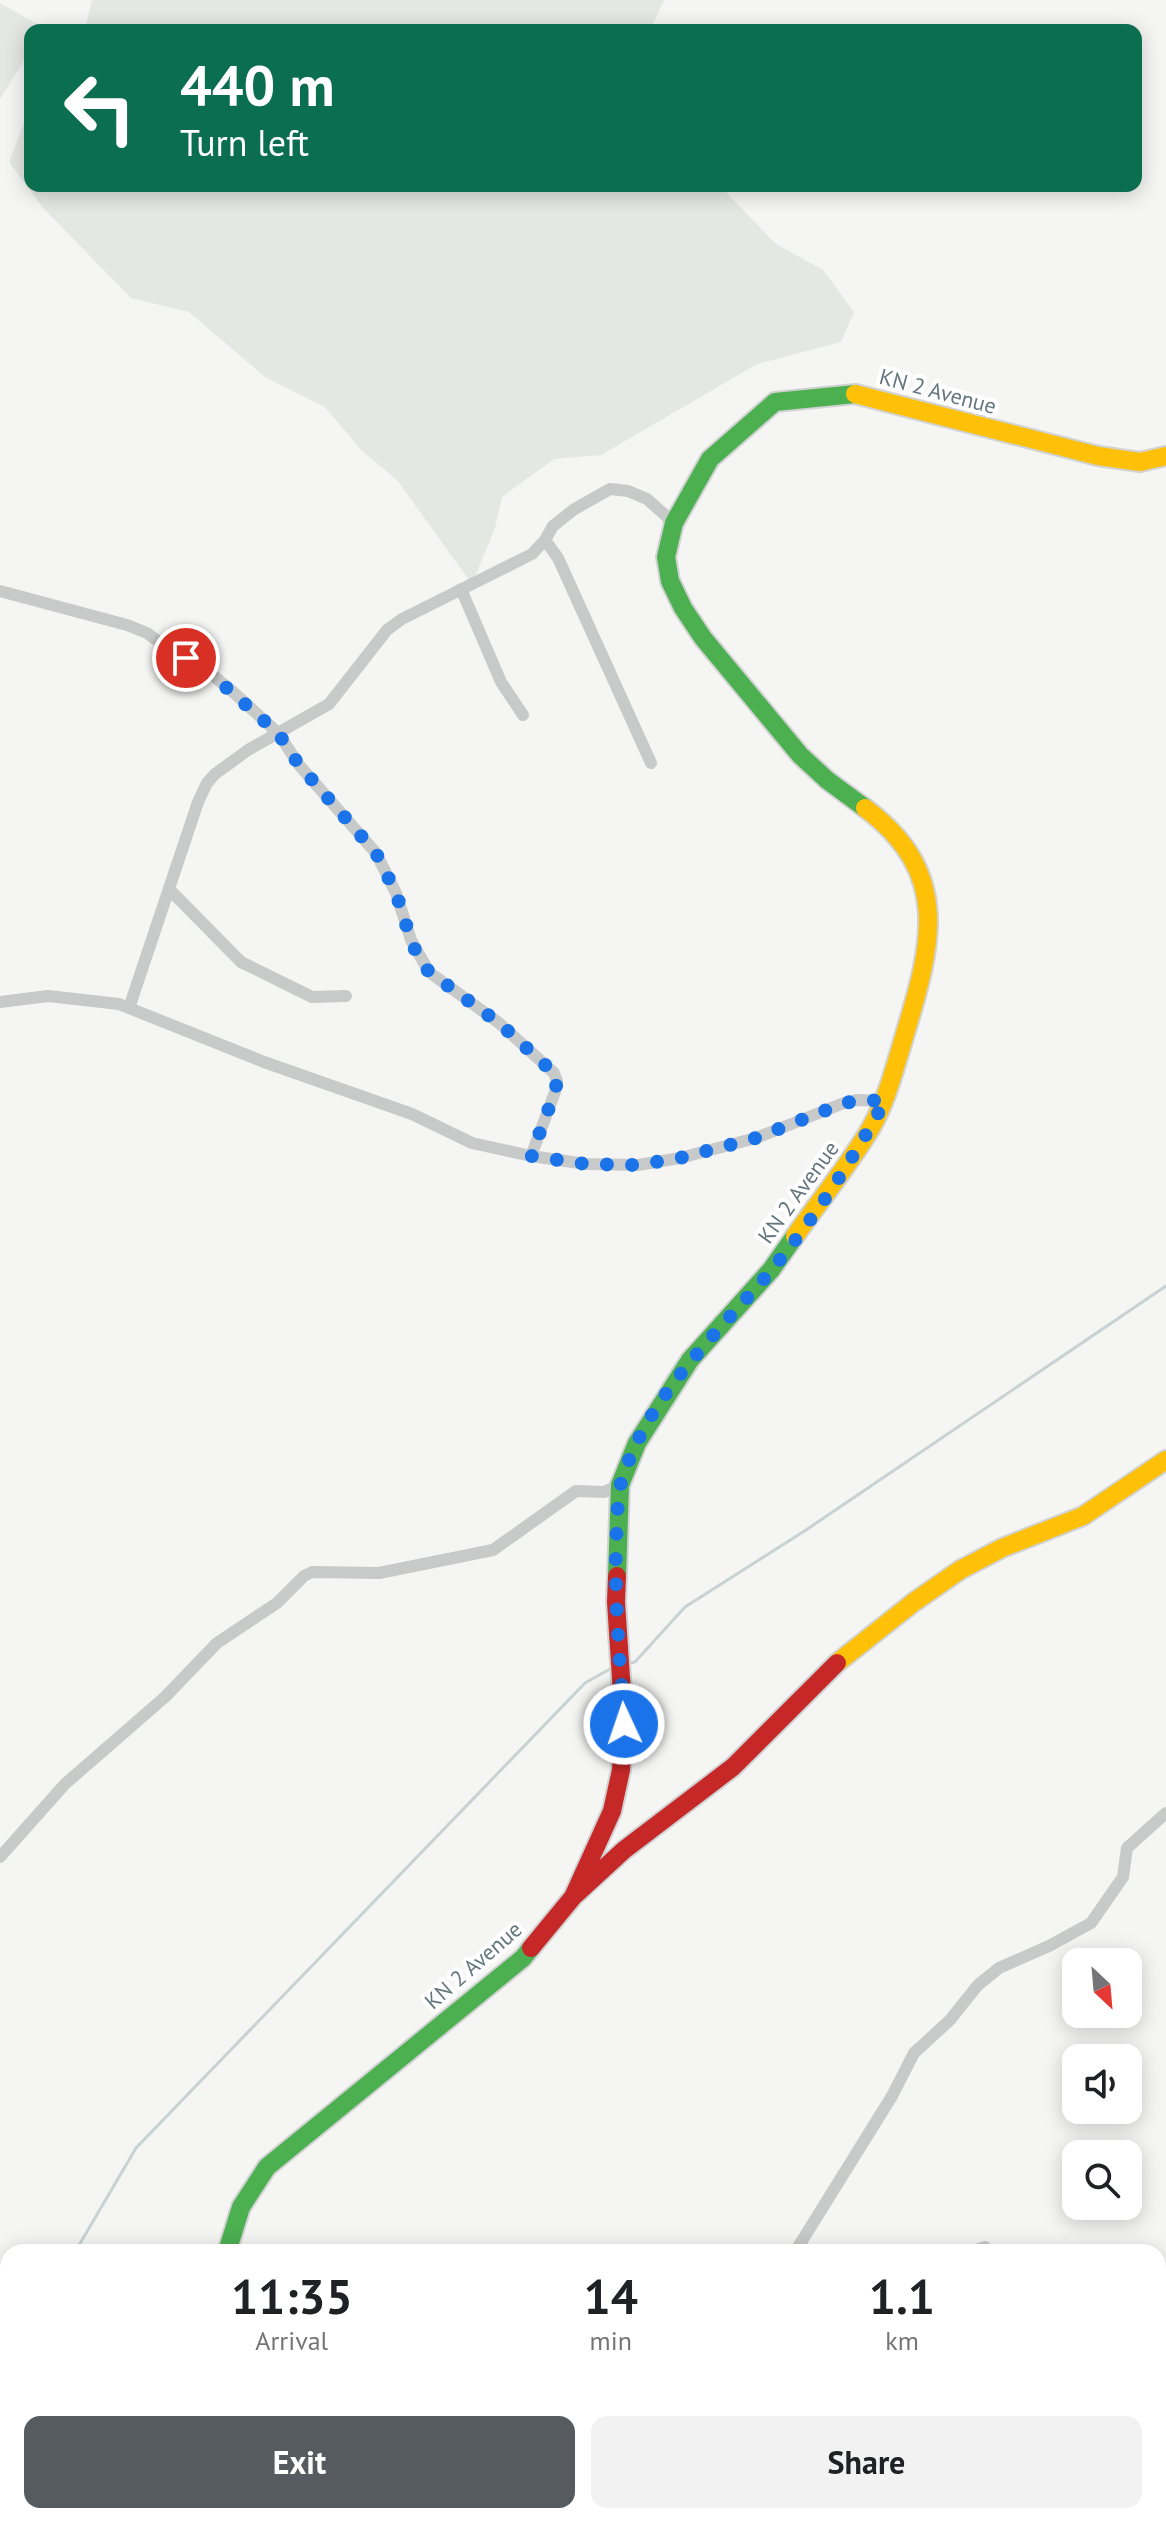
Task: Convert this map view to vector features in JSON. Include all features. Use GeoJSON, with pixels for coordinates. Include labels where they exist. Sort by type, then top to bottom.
{"type":"FeatureCollection","features":[{"type":"Feature","properties":{"kind":"main road","name":"KN 2 Avenue"},"geometry":{"type":"LineString","coordinates":[[228,2244],[243,2199],[267,2167],[523,1958],[573,1897],[612,1811],[621,1770],[624,1724],[616,1602],[620,1485],[637,1443],[690,1360],[771,1270],[846,1167],[885,1101],[925,968],[930,920],[924,882],[904,846],[881,820],[827,780],[800,755],[703,638],[670,581],[666,557],[674,523],[710,459],[775,402],[856,394],[1098,456],[1140,462],[1166,456]]}},
{"type":"Feature","properties":{"kind":"main road"},"geometry":{"type":"LineString","coordinates":[[573,1897],[624,1850],[733,1767],[828,1670],[914,1602],[960,1570],[1002,1548],[1083,1516],[1166,1460]]}},
{"type":"Feature","properties":{"kind":"street"},"geometry":{"type":"LineString","coordinates":[[129,1008],[207,783],[215,774],[248,750],[329,704],[395,624],[532,554],[553,526],[573,510],[610,489],[628,491],[647,499],[674,523]]}},
{"type":"Feature","properties":{"kind":"street"},"geometry":{"type":"LineString","coordinates":[[545,540],[558,558],[651,763]]}},
{"type":"Feature","properties":{"kind":"street"},"geometry":{"type":"LineString","coordinates":[[461,589],[501,682],[523,715]]}},
{"type":"Feature","properties":{"kind":"street"},"geometry":{"type":"LineString","coordinates":[[0,591],[147,633],[205,669],[278,733],[299,765],[376,853],[396,893],[419,959],[429,972],[499,1023],[554,1073],[557,1081],[555,1092],[531,1156]]}},
{"type":"Feature","properties":{"kind":"street"},"geometry":{"type":"LineString","coordinates":[[170,890],[241,962],[312,997],[346,996]]}},
{"type":"Feature","properties":{"kind":"street"},"geometry":{"type":"LineString","coordinates":[[0,1002],[48,996],[119,1004],[264,1062],[412,1114],[472,1143],[586,1164],[638,1165],[680,1158],[756,1138],[844,1103],[885,1101]]}},
{"type":"Feature","properties":{"kind":"street"},"geometry":{"type":"LineString","coordinates":[[0,1857],[65,1784],[165,1697],[217,1643],[277,1603],[304,1576],[312,1572],[349,1575],[379,1573],[493,1550],[576,1491],[604,1492],[620,1485]]}},
{"type":"Feature","properties":{"kind":"street"},"geometry":{"type":"LineString","coordinates":[[800,2244],[892,2096],[914,2053],[950,2020],[978,1985],[999,1968],[1091,1923],[1123,1877],[1127,1848],[1166,1813]]}},
{"type":"Feature","properties":{"kind":"shaded area"},"geometry":{"type":"Polygon","coordinates":[[[92,0],[664,0],[653,24],[86,24],[92,0]]]}},
{"type":"Feature","properties":{"kind":"shaded area"},"geometry":{"type":"Polygon","coordinates":[[[0,3],[37,24],[24,24],[24,61],[0,99],[0,3]]]}},
{"type":"Feature","properties":{"kind":"shaded area"},"geometry":{"type":"Polygon","coordinates":[[[24,123],[24,182],[9,162],[24,123]]]}},
{"type":"Feature","properties":{"kind":"shaded area"},"geometry":{"type":"Polygon","coordinates":[[[32,192],[726,192],[776,244],[823,270],[854,312],[841,342],[757,364],[601,455],[554,459],[502,497],[495,528],[472,584],[397,480],[362,451],[325,407],[265,377],[189,312],[131,298],[45,210],[32,192]]]}},
{"type":"Feature","properties":{"kind":"waterway"},"geometry":{"type":"LineString","coordinates":[[630,1663],[635,1662],[685,1607],[806,1530],[1166,1286]]}},
{"type":"Feature","properties":{"kind":"waterway"},"geometry":{"type":"LineString","coordinates":[[80,2244],[136,2148],[585,1683],[610,1669]]}},
{"type":"Feature","properties":{"kind":"traffic: fast"},"geometry":{"type":"LineString","coordinates":[[855,394],[775,402],[710,459],[674,523],[666,557],[670,581],[703,638],[800,755],[865,808]]}},
{"type":"Feature","properties":{"kind":"traffic: fast"},"geometry":{"type":"LineString","coordinates":[[617,1576],[620,1485],[637,1443],[690,1360],[771,1270],[795,1236]]}},
{"type":"Feature","properties":{"kind":"traffic: fast"},"geometry":{"type":"LineString","coordinates":[[229,2244],[241,2207],[267,2167],[523,1958],[531,1948]]}},
{"type":"Feature","properties":{"kind":"traffic: slow"},"geometry":{"type":"LineString","coordinates":[[855,394],[1098,456],[1140,462],[1166,456]]}},
{"type":"Feature","properties":{"kind":"traffic: slow"},"geometry":{"type":"LineString","coordinates":[[795,1236],[858,1149],[879,1112],[915,1001],[927,940],[928,912],[923,884],[912,858],[893,833],[865,808]]}},
{"type":"Feature","properties":{"kind":"traffic: slow"},"geometry":{"type":"LineString","coordinates":[[837,1663],[960,1570],[1002,1548],[1083,1516],[1166,1460]]}},
{"type":"Feature","properties":{"kind":"traffic: jam"},"geometry":{"type":"LineString","coordinates":[[531,1948],[573,1897],[612,1811],[621,1770],[624,1724],[617,1576]]}},
{"type":"Feature","properties":{"kind":"traffic: jam"},"geometry":{"type":"LineString","coordinates":[[575,1895],[624,1850],[733,1767],[837,1663]]}},
{"type":"Feature","properties":{"kind":"route"},"geometry":{"type":"LineString","coordinates":[[186,658],[205,669],[278,733],[299,765],[376,853],[396,893],[419,959],[429,972],[499,1023],[554,1073],[557,1081],[555,1092],[531,1156],[586,1164],[638,1165],[680,1158],[756,1138],[844,1103],[856,1100],[885,1101],[846,1167],[771,1270],[690,1360],[637,1443],[620,1485],[616,1540],[616,1602],[624,1724]]}}]}
